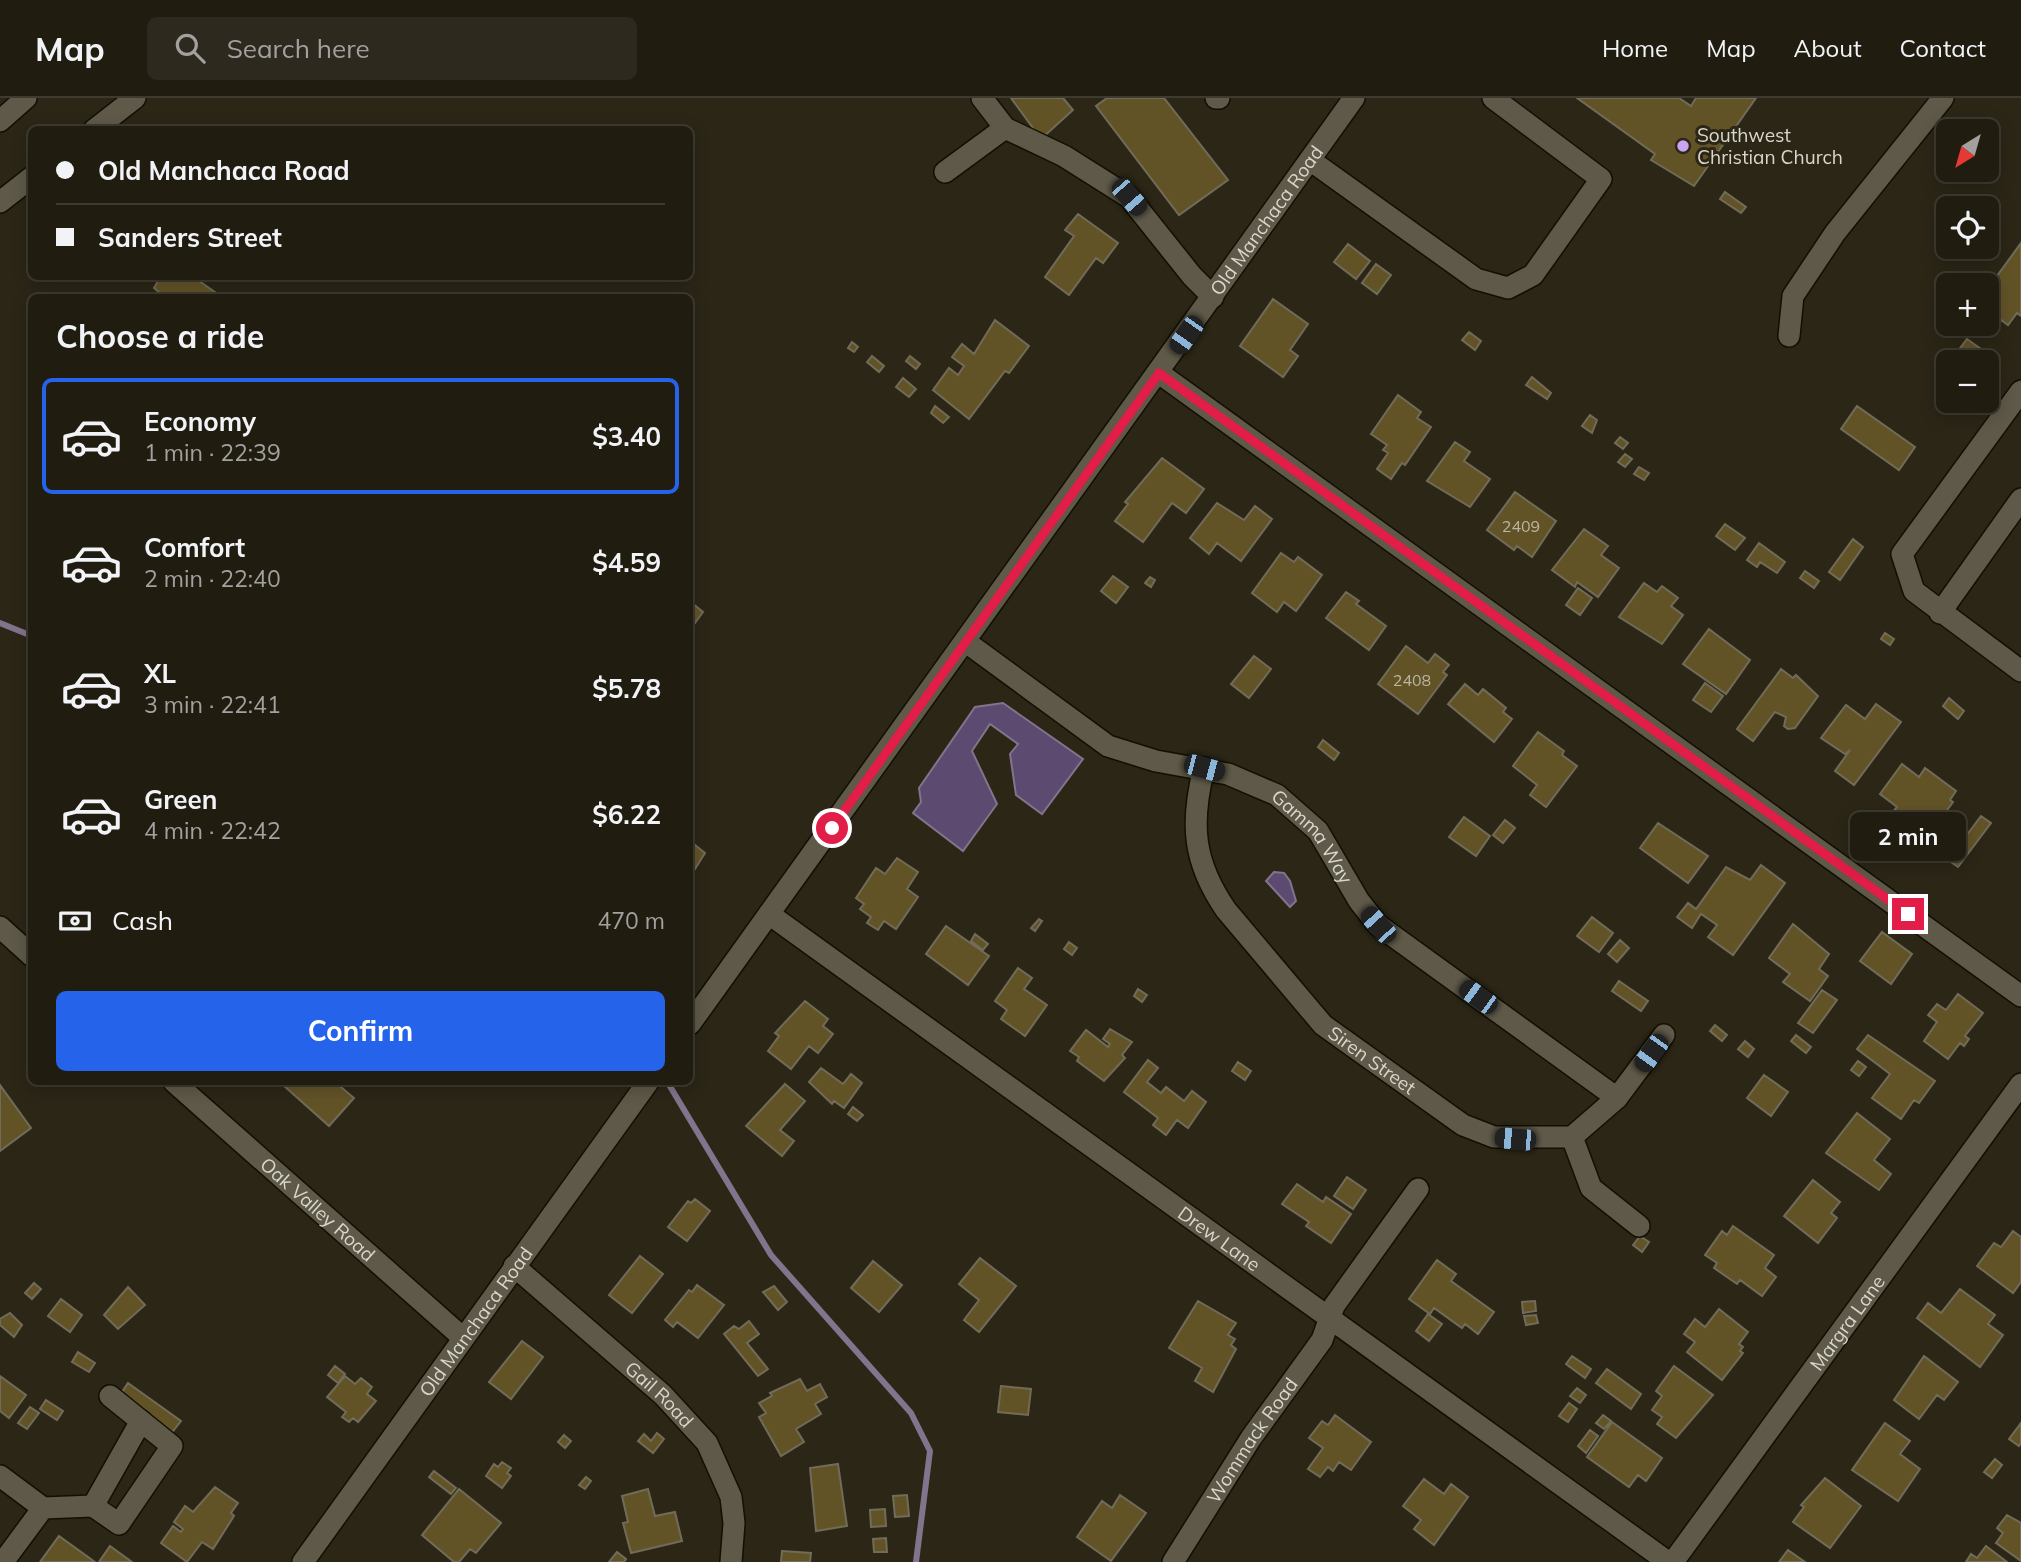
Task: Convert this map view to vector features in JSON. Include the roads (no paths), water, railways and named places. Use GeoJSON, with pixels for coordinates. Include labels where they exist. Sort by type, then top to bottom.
{"type":"FeatureCollection","features":[{"type":"Feature","properties":{"kind":"street"},"geometry":{"type":"LineString","coordinates":[[0,121],[26,98]]}},
{"type":"Feature","properties":{"kind":"street"},"geometry":{"type":"LineString","coordinates":[[99,126],[135,98]]}},
{"type":"Feature","properties":{"kind":"street"},"geometry":{"type":"LineString","coordinates":[[982,98],[1004,128],[1064,156],[1129,197],[1192,276],[1213,297]]}},
{"type":"Feature","properties":{"kind":"street","name":"Old Manchaca Road"},"geometry":{"type":"LineString","coordinates":[[693,1020],[1354,98]]}},
{"type":"Feature","properties":{"kind":"street"},"geometry":{"type":"LineString","coordinates":[[1310,160],[1476,279],[1508,288],[1533,275],[1601,179],[1493,98]]}},
{"type":"Feature","properties":{"kind":"street"},"geometry":{"type":"LineString","coordinates":[[1789,336],[1793,296],[1835,233],[1942,98]]}},
{"type":"Feature","properties":{"kind":"street"},"geometry":{"type":"LineString","coordinates":[[945,172],[1004,128]]}},
{"type":"Feature","properties":{"kind":"street"},"geometry":{"type":"LineString","coordinates":[[0,202],[28,180]]}},
{"type":"Feature","properties":{"kind":"street"},"geometry":{"type":"LineString","coordinates":[[1159,373],[2021,996]]}},
{"type":"Feature","properties":{"kind":"street"},"geometry":{"type":"LineString","coordinates":[[2021,391],[1902,554],[1914,591],[2021,671]]}},
{"type":"Feature","properties":{"kind":"street"},"geometry":{"type":"LineString","coordinates":[[1940,613],[2021,499]]}},
{"type":"Feature","properties":{"kind":"street","name":"Gamma Way"},"geometry":{"type":"LineString","coordinates":[[966,642],[1108,746],[1156,761],[1204,768],[1277,795],[1298,812],[1329,845],[1359,901],[1378,925],[1617,1098]]}},
{"type":"Feature","properties":{"kind":"street","name":"Siren Street"},"geometry":{"type":"LineString","coordinates":[[1204,768],[1194,818],[1198,852],[1204,872],[1226,911],[1323,1025],[1378,1067],[1478,1133],[1515,1139],[1572,1137]]}},
{"type":"Feature","properties":{"kind":"street","name":"Drew Lane"},"geometry":{"type":"LineString","coordinates":[[769,914],[1671,1562]]}},
{"type":"Feature","properties":{"kind":"street"},"geometry":{"type":"LineString","coordinates":[[0,927],[28,952]]}},
{"type":"Feature","properties":{"kind":"street"},"geometry":{"type":"LineString","coordinates":[[1639,1226],[1591,1188],[1572,1137],[1617,1098],[1664,1035]]}},
{"type":"Feature","properties":{"kind":"street","name":"Margra Lane"},"geometry":{"type":"LineString","coordinates":[[1671,1562],[2021,1084]]}},
{"type":"Feature","properties":{"kind":"street","name":"Oak Valley Road"},"geometry":{"type":"LineString","coordinates":[[177,1085],[463,1337]]}},
{"type":"Feature","properties":{"kind":"street","name":"Old Manchaca Road"},"geometry":{"type":"LineString","coordinates":[[303,1562],[646,1085]]}},
{"type":"Feature","properties":{"kind":"street","name":"Wommack Road"},"geometry":{"type":"LineString","coordinates":[[1173,1562],[1251,1438],[1322,1340],[1341,1297],[1418,1189]]}},
{"type":"Feature","properties":{"kind":"street","name":"Gail Road"},"geometry":{"type":"LineString","coordinates":[[514,1266],[663,1395],[707,1443],[731,1497],[734,1523],[731,1562]]}},
{"type":"Feature","properties":{"kind":"street"},"geometry":{"type":"LineString","coordinates":[[0,1476],[43,1508],[93,1506],[119,1524],[172,1446],[110,1396]]}},
{"type":"Feature","properties":{"kind":"street"},"geometry":{"type":"LineString","coordinates":[[93,1506],[141,1421]]}},
{"type":"Feature","properties":{"kind":"street"},"geometry":{"type":"LineString","coordinates":[[0,1560],[3,1562],[43,1508]]}},
{"type":"Feature","properties":{"kind":"waterway"},"geometry":{"type":"LineString","coordinates":[[0,623],[28,634]]}},
{"type":"Feature","properties":{"kind":"waterway"},"geometry":{"type":"LineString","coordinates":[[669,1085],[771,1255],[911,1413],[930,1451],[916,1562]]}},
{"type":"Feature","properties":{"kind":"place","name":"Southwest Christian Church"},"geometry":{"type":"Point","coordinates":[1683,146]}}]}
